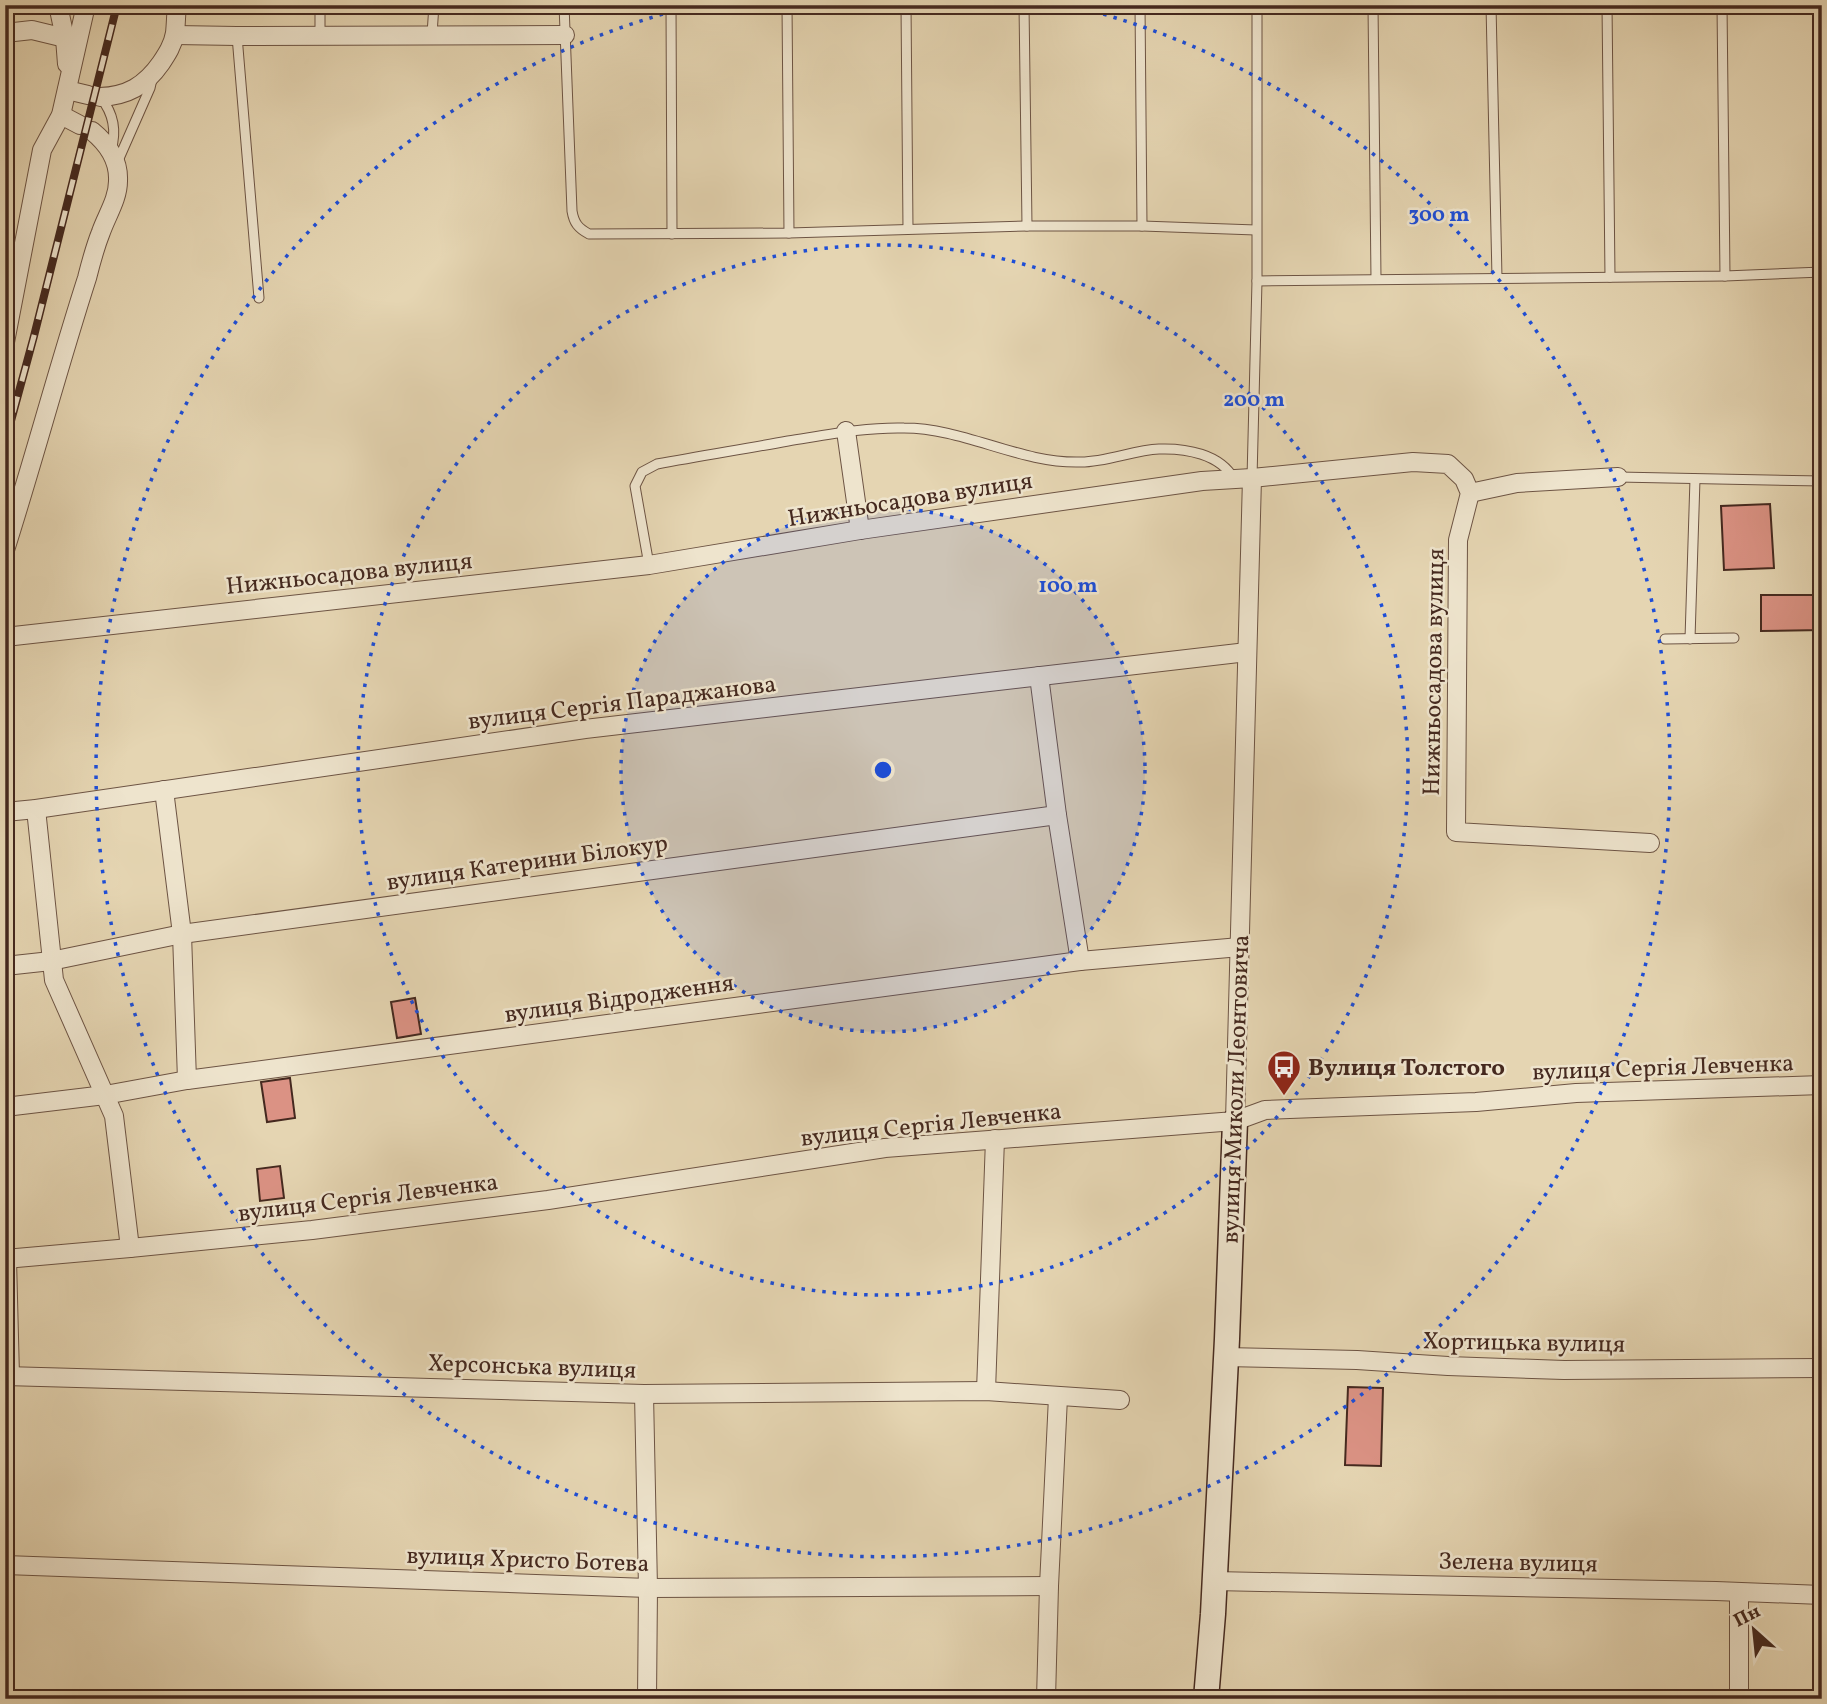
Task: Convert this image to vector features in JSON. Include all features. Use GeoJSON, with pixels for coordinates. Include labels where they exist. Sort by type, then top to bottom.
{"type":"FeatureCollection","features":[{"type":"Feature","properties":{"kind":"street"},"geometry":{"type":"LineString","coordinates":[[58,5],[65,38],[68,86]]}},
{"type":"Feature","properties":{"kind":"street"},"geometry":{"type":"LineString","coordinates":[[6,335],[42,150],[61,115],[86,5]]}},
{"type":"Feature","properties":{"kind":"street"},"geometry":{"type":"LineString","coordinates":[[68,86],[94,96],[115,96],[142,85],[169,52],[175,35],[177,5]]}},
{"type":"Feature","properties":{"kind":"street"},"geometry":{"type":"LineString","coordinates":[[5,33],[32,30],[65,38]]}},
{"type":"Feature","properties":{"kind":"street"},"geometry":{"type":"LineString","coordinates":[[175,35],[565,34]]}},
{"type":"Feature","properties":{"kind":"street"},"geometry":{"type":"LineString","coordinates":[[5,550],[96,246],[117,192],[118,178],[114,158],[103,140],[61,115]]}},
{"type":"Feature","properties":{"kind":"street"},"geometry":{"type":"LineString","coordinates":[[846,431],[860,530]]}},
{"type":"Feature","properties":{"kind":"street","name":"Нижньосадова вулиця"},"geometry":{"type":"LineString","coordinates":[[5,637],[649,565],[860,530],[1202,481],[1413,462],[1448,464],[1464,479],[1470,493],[1458,540],[1456,832],[1650,843]]}},
{"type":"Feature","properties":{"kind":"street"},"geometry":{"type":"LineString","coordinates":[[1470,493],[1517,484],[1618,477]]}},
{"type":"Feature","properties":{"kind":"street","name":"вулиця Миколи Леонтовича"},"geometry":{"type":"LineString","coordinates":[[1206,1699],[1213,1614],[1235,1121],[1247,652],[1243,479]]}},
{"type":"Feature","properties":{"kind":"street","name":"вулиця Сергія Параджанова"},"geometry":{"type":"LineString","coordinates":[[5,812],[584,729],[1247,652]]}},
{"type":"Feature","properties":{"kind":"street"},"geometry":{"type":"LineString","coordinates":[[1039,676],[1056,815],[1080,961]]}},
{"type":"Feature","properties":{"kind":"street"},"geometry":{"type":"LineString","coordinates":[[164,790],[181,934],[187,1080]]}},
{"type":"Feature","properties":{"kind":"street"},"geometry":{"type":"LineString","coordinates":[[36,809],[54,979],[114,1116],[130,1248]]}},
{"type":"Feature","properties":{"kind":"street","name":"вулиця Катерини Білокур"},"geometry":{"type":"LineString","coordinates":[[5,967],[51,961],[181,934],[1056,815]]}},
{"type":"Feature","properties":{"kind":"street","name":"вулиця Відродження"},"geometry":{"type":"LineString","coordinates":[[5,1107],[105,1095],[187,1080],[1080,961],[1240,947]]}},
{"type":"Feature","properties":{"kind":"street","name":"вулиця Сергія Левченка"},"geometry":{"type":"LineString","coordinates":[[6,1259],[312,1230],[548,1200],[884,1148],[1235,1121],[1265,1110],[1464,1102],[1576,1093],[1822,1085]]}},
{"type":"Feature","properties":{"kind":"street"},"geometry":{"type":"LineString","coordinates":[[986,1391],[995,1139]]}},
{"type":"Feature","properties":{"kind":"street"},"geometry":{"type":"LineString","coordinates":[[6,1259],[8,1376]]}},
{"type":"Feature","properties":{"kind":"street","name":"Хортицька вулиця"},"geometry":{"type":"LineString","coordinates":[[1225,1357],[1564,1370],[1822,1368]]}},
{"type":"Feature","properties":{"kind":"street","name":"Херсонська вулиця"},"geometry":{"type":"LineString","coordinates":[[8,1376],[644,1394],[986,1391],[1120,1400]]}},
{"type":"Feature","properties":{"kind":"street"},"geometry":{"type":"LineString","coordinates":[[644,1394],[647,1699]]}},
{"type":"Feature","properties":{"kind":"street"},"geometry":{"type":"LineString","coordinates":[[1046,1699],[1058,1397]]}},
{"type":"Feature","properties":{"kind":"street","name":"вулиця Христо Ботева"},"geometry":{"type":"LineString","coordinates":[[5,1565],[648,1588],[1049,1586]]}},
{"type":"Feature","properties":{"kind":"street","name":"Зелена вулиця"},"geometry":{"type":"LineString","coordinates":[[1214,1581],[1822,1595]]}},
{"type":"Feature","properties":{"kind":"street"},"geometry":{"type":"LineString","coordinates":[[1739,1699],[1740,1592]]}},
{"type":"Feature","properties":{"kind":"lane"},"geometry":{"type":"LineString","coordinates":[[320,5],[320,35]]}},
{"type":"Feature","properties":{"kind":"lane"},"geometry":{"type":"LineString","coordinates":[[432,34],[434,5]]}},
{"type":"Feature","properties":{"kind":"lane"},"geometry":{"type":"LineString","coordinates":[[564,5],[573,221],[589,234],[789,233],[1027,226],[1256,230]]}},
{"type":"Feature","properties":{"kind":"lane"},"geometry":{"type":"LineString","coordinates":[[671,5],[672,234]]}},
{"type":"Feature","properties":{"kind":"lane"},"geometry":{"type":"LineString","coordinates":[[787,5],[789,233]]}},
{"type":"Feature","properties":{"kind":"lane"},"geometry":{"type":"LineString","coordinates":[[906,5],[908,229]]}},
{"type":"Feature","properties":{"kind":"lane"},"geometry":{"type":"LineString","coordinates":[[1024,5],[1027,226]]}},
{"type":"Feature","properties":{"kind":"lane"},"geometry":{"type":"LineString","coordinates":[[1140,5],[1142,226]]}},
{"type":"Feature","properties":{"kind":"lane"},"geometry":{"type":"LineString","coordinates":[[649,565],[635,486],[642,472],[657,464],[846,431],[905,428],[937,431],[1040,459],[1081,462],[1158,449],[1187,451],[1220,462],[1243,479],[1256,281],[1257,5]]}},
{"type":"Feature","properties":{"kind":"lane"},"geometry":{"type":"LineString","coordinates":[[1373,5],[1376,279]]}},
{"type":"Feature","properties":{"kind":"lane"},"geometry":{"type":"LineString","coordinates":[[1491,5],[1497,278]]}},
{"type":"Feature","properties":{"kind":"lane"},"geometry":{"type":"LineString","coordinates":[[1607,5],[1610,277]]}},
{"type":"Feature","properties":{"kind":"lane"},"geometry":{"type":"LineString","coordinates":[[1722,5],[1725,276]]}},
{"type":"Feature","properties":{"kind":"lane"},"geometry":{"type":"LineString","coordinates":[[237,36],[259,298]]}},
{"type":"Feature","properties":{"kind":"lane"},"geometry":{"type":"LineString","coordinates":[[114,158],[150,88],[153,74]]}},
{"type":"Feature","properties":{"kind":"lane"},"geometry":{"type":"LineString","coordinates":[[94,96],[106,105],[114,123],[114,158]]}},
{"type":"Feature","properties":{"kind":"lane"},"geometry":{"type":"LineString","coordinates":[[1256,281],[1725,276],[1822,272]]}},
{"type":"Feature","properties":{"kind":"lane"},"geometry":{"type":"LineString","coordinates":[[1618,477],[1822,481]]}},
{"type":"Feature","properties":{"kind":"lane"},"geometry":{"type":"LineString","coordinates":[[1690,639],[1695,479]]}},
{"type":"Feature","properties":{"kind":"lane"},"geometry":{"type":"LineString","coordinates":[[1665,639],[1734,638]]}},
{"type":"Feature","properties":{"kind":"building"},"geometry":{"type":"Polygon","coordinates":[[[1770,504],[1774,568],[1724,570],[1721,506],[1770,504]]]}},
{"type":"Feature","properties":{"kind":"building"},"geometry":{"type":"Polygon","coordinates":[[[1761,595],[1822,595],[1822,630],[1761,631],[1761,595]]]}},
{"type":"Feature","properties":{"kind":"building"},"geometry":{"type":"Polygon","coordinates":[[[415,998],[421,1034],[397,1038],[391,1002],[415,998]]]}},
{"type":"Feature","properties":{"kind":"building"},"geometry":{"type":"Polygon","coordinates":[[[290,1078],[295,1118],[267,1122],[261,1082],[290,1078]]]}},
{"type":"Feature","properties":{"kind":"building"},"geometry":{"type":"Polygon","coordinates":[[[280,1166],[284,1198],[260,1201],[257,1169],[280,1166]]]}},
{"type":"Feature","properties":{"kind":"building"},"geometry":{"type":"Polygon","coordinates":[[[1348,1387],[1383,1388],[1381,1466],[1345,1465],[1348,1387]]]}},
{"type":"Feature","properties":{"kind":"railway"},"geometry":{"type":"LineString","coordinates":[[5,443],[117,5]]}},
{"type":"Feature","properties":{"kind":"place","name":"Вулиця Толстого"},"geometry":{"type":"Point","coordinates":[1284,1097]}}]}
